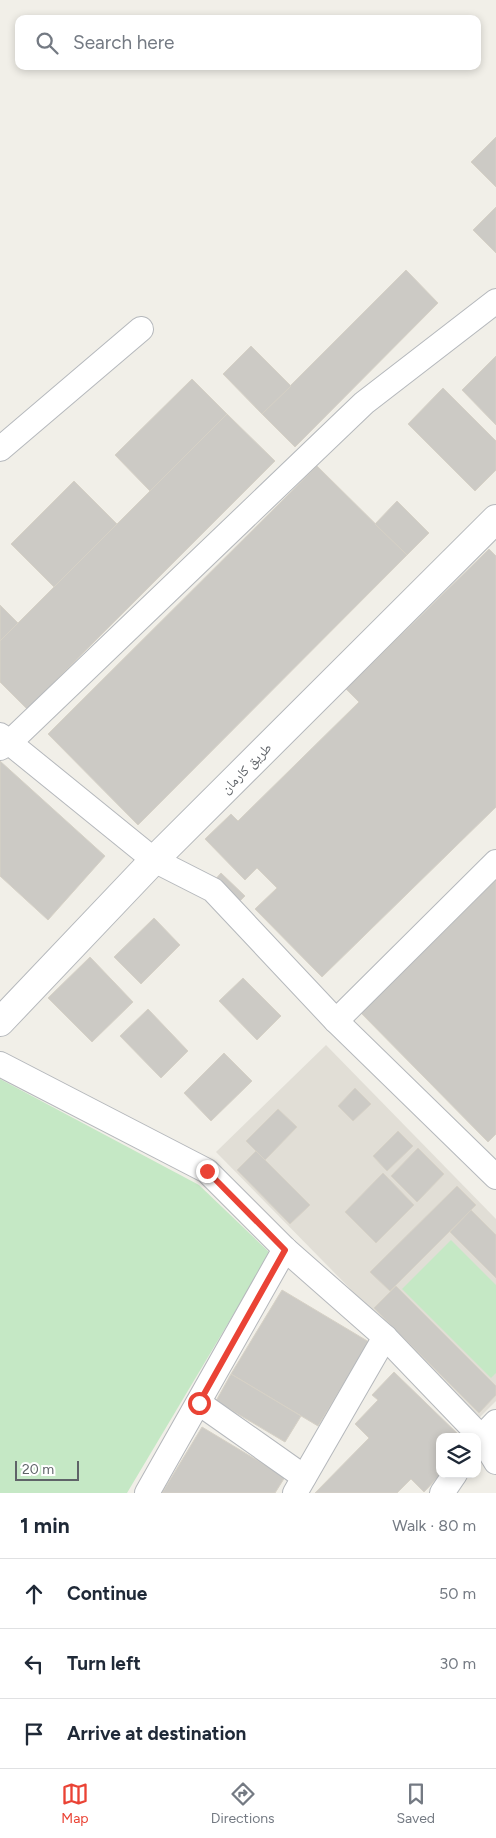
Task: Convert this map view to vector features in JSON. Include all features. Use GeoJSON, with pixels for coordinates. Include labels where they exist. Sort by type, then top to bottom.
{"type":"FeatureCollection","features":[{"type":"Feature","properties":{"kind":"street"},"geometry":{"type":"LineString","coordinates":[[496,301],[364,403],[3,742],[154,860],[212,890],[336,1020],[496,1177]]}},
{"type":"Feature","properties":{"kind":"street"},"geometry":{"type":"LineString","coordinates":[[0,449],[141,329]]}},
{"type":"Feature","properties":{"kind":"street","name":"طريق كارمان"},"geometry":{"type":"LineString","coordinates":[[0,1022],[154,860],[496,520]]}},
{"type":"Feature","properties":{"kind":"street"},"geometry":{"type":"LineString","coordinates":[[336,1020],[496,862]]}},
{"type":"Feature","properties":{"kind":"street"},"geometry":{"type":"LineString","coordinates":[[0,1064],[207,1171],[285,1250],[385,1337],[485,1433],[496,1462]]}},
{"type":"Feature","properties":{"kind":"street"},"geometry":{"type":"LineString","coordinates":[[147,1493],[285,1250]]}},
{"type":"Feature","properties":{"kind":"street"},"geometry":{"type":"LineString","coordinates":[[199,1403],[299,1485],[385,1337]]}},
{"type":"Feature","properties":{"kind":"street"},"geometry":{"type":"LineString","coordinates":[[442,1493],[452,1478]]}},
{"type":"Feature","properties":{"kind":"shaded area"},"geometry":{"type":"Polygon","coordinates":[[[326,1045],[496,1219],[496,1401],[478,1419],[216,1152],[326,1045]]]}},
{"type":"Feature","properties":{"kind":"green space"},"geometry":{"type":"Polygon","coordinates":[[[0,1079],[199,1185],[270,1253],[127,1493],[0,1493],[0,1079]]]}},
{"type":"Feature","properties":{"kind":"green space"},"geometry":{"type":"Polygon","coordinates":[[[451,1240],[496,1285],[496,1373],[491,1378],[402,1289],[451,1240]]]}},
{"type":"Feature","properties":{"kind":"building"},"geometry":{"type":"Polygon","coordinates":[[[496,137],[496,187],[471,162],[496,137]]]}},
{"type":"Feature","properties":{"kind":"building"},"geometry":{"type":"Polygon","coordinates":[[[496,207],[496,253],[473,230],[496,207]]]}},
{"type":"Feature","properties":{"kind":"building"},"geometry":{"type":"Polygon","coordinates":[[[406,270],[438,303],[295,447],[262,414],[406,270]]]}},
{"type":"Feature","properties":{"kind":"building"},"geometry":{"type":"Polygon","coordinates":[[[251,346],[291,386],[262,414],[223,374],[251,346]]]}},
{"type":"Feature","properties":{"kind":"building"},"geometry":{"type":"Polygon","coordinates":[[[496,356],[496,425],[462,390],[496,356]]]}},
{"type":"Feature","properties":{"kind":"building"},"geometry":{"type":"Polygon","coordinates":[[[192,379],[227,414],[150,491],[115,455],[192,379]]]}},
{"type":"Feature","properties":{"kind":"building"},"geometry":{"type":"Polygon","coordinates":[[[443,388],[496,441],[496,470],[475,491],[408,424],[443,388]]]}},
{"type":"Feature","properties":{"kind":"building"},"geometry":{"type":"Polygon","coordinates":[[[227,414],[275,461],[27,709],[0,682],[0,641],[227,414]]]}},
{"type":"Feature","properties":{"kind":"building"},"geometry":{"type":"Polygon","coordinates":[[[317,466],[407,555],[138,825],[48,734],[317,466]]]}},
{"type":"Feature","properties":{"kind":"building"},"geometry":{"type":"Polygon","coordinates":[[[74,481],[117,524],[54,587],[11,544],[74,481]]]}},
{"type":"Feature","properties":{"kind":"building"},"geometry":{"type":"Polygon","coordinates":[[[397,501],[429,533],[407,555],[375,524],[397,501]]]}},
{"type":"Feature","properties":{"kind":"building"},"geometry":{"type":"Polygon","coordinates":[[[489,549],[496,556],[496,807],[322,977],[255,909],[277,888],[257,868],[245,880],[205,839],[231,814],[238,821],[359,702],[346,689],[489,549]]]}},
{"type":"Feature","properties":{"kind":"building"},"geometry":{"type":"Polygon","coordinates":[[[0,605],[18,623],[0,641],[0,605]]]}},
{"type":"Feature","properties":{"kind":"building"},"geometry":{"type":"Polygon","coordinates":[[[0,761],[105,856],[48,920],[0,876],[0,761]]]}},
{"type":"Feature","properties":{"kind":"building"},"geometry":{"type":"Polygon","coordinates":[[[221,873],[245,896],[236,905],[213,882],[221,873]]]}},
{"type":"Feature","properties":{"kind":"building"},"geometry":{"type":"Polygon","coordinates":[[[496,880],[496,1134],[488,1142],[361,1013],[496,880]]]}},
{"type":"Feature","properties":{"kind":"building"},"geometry":{"type":"Polygon","coordinates":[[[154,918],[180,945],[141,984],[114,957],[154,918]]]}},
{"type":"Feature","properties":{"kind":"building"},"geometry":{"type":"Polygon","coordinates":[[[90,957],[133,1002],[92,1042],[48,998],[90,957]]]}},
{"type":"Feature","properties":{"kind":"building"},"geometry":{"type":"Polygon","coordinates":[[[243,978],[281,1016],[257,1040],[219,1001],[243,978]]]}},
{"type":"Feature","properties":{"kind":"building"},"geometry":{"type":"Polygon","coordinates":[[[148,1009],[188,1051],[161,1078],[120,1036],[148,1009]]]}},
{"type":"Feature","properties":{"kind":"building"},"geometry":{"type":"Polygon","coordinates":[[[224,1053],[252,1081],[211,1121],[184,1093],[224,1053]]]}},
{"type":"Feature","properties":{"kind":"building"},"geometry":{"type":"Polygon","coordinates":[[[355,1088],[371,1104],[353,1121],[338,1106],[355,1088]]]}},
{"type":"Feature","properties":{"kind":"building"},"geometry":{"type":"Polygon","coordinates":[[[278,1109],[297,1127],[265,1160],[246,1141],[278,1109]]]}},
{"type":"Feature","properties":{"kind":"building"},"geometry":{"type":"Polygon","coordinates":[[[398,1131],[413,1146],[387,1171],[373,1156],[398,1131]]]}},
{"type":"Feature","properties":{"kind":"building"},"geometry":{"type":"Polygon","coordinates":[[[418,1148],[444,1174],[417,1202],[391,1176],[418,1148]]]}},
{"type":"Feature","properties":{"kind":"building"},"geometry":{"type":"Polygon","coordinates":[[[256,1151],[310,1205],[290,1224],[237,1170],[256,1151]]]}},
{"type":"Feature","properties":{"kind":"building"},"geometry":{"type":"Polygon","coordinates":[[[383,1173],[414,1205],[376,1243],[345,1212],[383,1173]]]}},
{"type":"Feature","properties":{"kind":"building"},"geometry":{"type":"Polygon","coordinates":[[[457,1186],[476,1205],[390,1291],[370,1272],[457,1186]]]}},
{"type":"Feature","properties":{"kind":"building"},"geometry":{"type":"Polygon","coordinates":[[[471,1210],[496,1235],[496,1278],[450,1232],[471,1210]]]}},
{"type":"Feature","properties":{"kind":"building"},"geometry":{"type":"Polygon","coordinates":[[[396,1286],[496,1386],[496,1395],[479,1413],[374,1308],[396,1286]]]}},
{"type":"Feature","properties":{"kind":"building"},"geometry":{"type":"Polygon","coordinates":[[[282,1290],[369,1342],[318,1426],[231,1374],[282,1290]]]}},
{"type":"Feature","properties":{"kind":"building"},"geometry":{"type":"Polygon","coordinates":[[[394,1372],[457,1433],[436,1433],[437,1478],[424,1492],[411,1479],[397,1493],[315,1493],[369,1438],[355,1424],[378,1400],[372,1395],[394,1372]]]}},
{"type":"Feature","properties":{"kind":"building"},"geometry":{"type":"Polygon","coordinates":[[[231,1374],[301,1416],[285,1442],[216,1401],[231,1374]]]}},
{"type":"Feature","properties":{"kind":"building"},"geometry":{"type":"Polygon","coordinates":[[[202,1427],[285,1477],[275,1493],[162,1493],[202,1427]]]}},
{"type":"Feature","properties":{"kind":"route"},"geometry":{"type":"LineString","coordinates":[[199,1403],[285,1250],[207,1171]]}}]}
